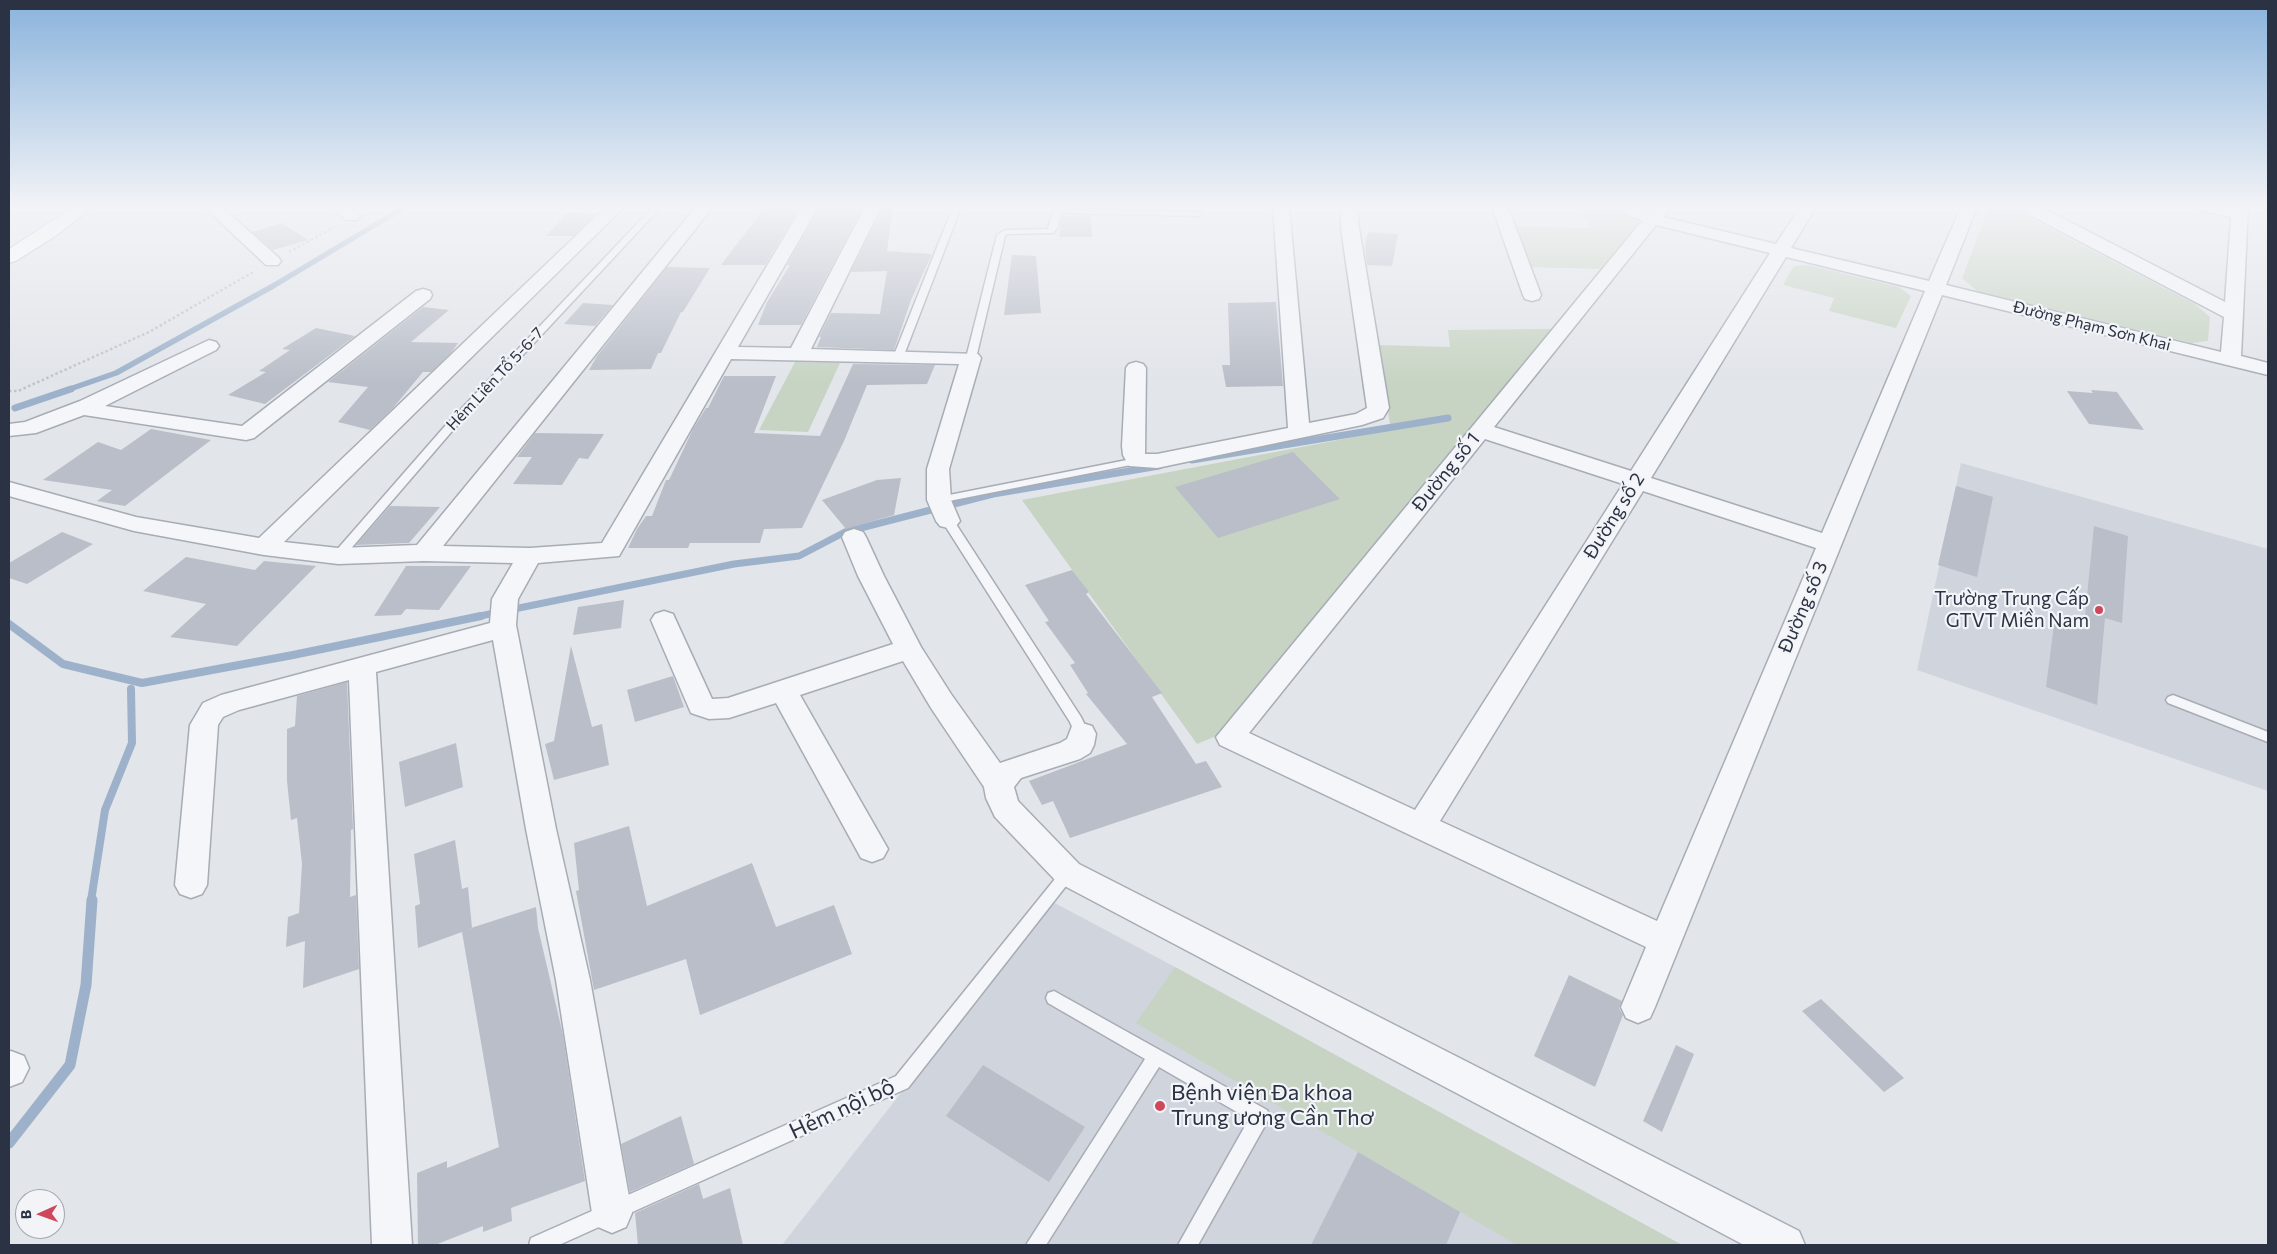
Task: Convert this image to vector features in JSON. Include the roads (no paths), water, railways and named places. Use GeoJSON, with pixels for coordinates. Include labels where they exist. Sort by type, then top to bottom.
{"type":"FeatureCollection","features":[{"type":"Feature","properties":{"kind":"street"},"geometry":{"type":"LineString","coordinates":[[264,548],[556,266]]}},
{"type":"Feature","properties":{"kind":"street"},"geometry":{"type":"LineString","coordinates":[[424,553],[657,266]]}},
{"type":"Feature","properties":{"kind":"street"},"geometry":{"type":"LineString","coordinates":[[9,489],[134,524],[264,548],[338,556],[424,553],[530,556],[610,550],[777,266]]}},
{"type":"Feature","properties":{"kind":"street"},"geometry":{"type":"LineString","coordinates":[[798,354],[843,266]]}},
{"type":"Feature","properties":{"kind":"street"},"geometry":{"type":"LineString","coordinates":[[1286,266],[1299,431]]}},
{"type":"Feature","properties":{"kind":"street"},"geometry":{"type":"LineString","coordinates":[[1136,368],[1133,446],[1137,461],[1157,460],[1369,417],[1378,408],[1356,266]]}},
{"type":"Feature","properties":{"kind":"street"},"geometry":{"type":"LineString","coordinates":[[1521,266],[1532,295]]}},
{"type":"Feature","properties":{"kind":"street","name":"Đường số 1"},"geometry":{"type":"LineString","coordinates":[[1421,826],[1230,737],[1614,266]]}},
{"type":"Feature","properties":{"kind":"street","name":"Đường số 2"},"geometry":{"type":"LineString","coordinates":[[1421,826],[1771,266]]}},
{"type":"Feature","properties":{"kind":"street","name":"Đường Phạm Sơn Khai"},"geometry":{"type":"LineString","coordinates":[[1840,266],[2268,369]]}},
{"type":"Feature","properties":{"kind":"street","name":"Đường số 3"},"geometry":{"type":"LineString","coordinates":[[1638,1007],[1945,266]]}},
{"type":"Feature","properties":{"kind":"street"},"geometry":{"type":"LineString","coordinates":[[2141,266],[2234,314]]}},
{"type":"Feature","properties":{"kind":"street"},"geometry":{"type":"LineString","coordinates":[[2231,360],[2237,266]]}},
{"type":"Feature","properties":{"kind":"street"},"geometry":{"type":"LineString","coordinates":[[88,406],[87,410],[246,433],[423,295]]}},
{"type":"Feature","properties":{"kind":"street"},"geometry":{"type":"LineString","coordinates":[[9,430],[28,428],[88,406],[209,346]]}},
{"type":"Feature","properties":{"kind":"street"},"geometry":{"type":"LineString","coordinates":[[727,353],[899,355],[971,358],[938,469],[944,511]]}},
{"type":"Feature","properties":{"kind":"street"},"geometry":{"type":"LineString","coordinates":[[1480,430],[1830,544]]}},
{"type":"Feature","properties":{"kind":"street"},"geometry":{"type":"LineString","coordinates":[[854,537],[871,576],[909,648],[941,701],[1000,784],[1001,798],[1006,810],[1068,873],[1785,1245]]}},
{"type":"Feature","properties":{"kind":"street"},"geometry":{"type":"LineString","coordinates":[[530,556],[505,599],[504,620],[541,829],[573,980],[612,1214]]}},
{"type":"Feature","properties":{"kind":"street"},"geometry":{"type":"LineString","coordinates":[[191,885],[204,725],[206,718],[213,710],[231,702],[362,668],[504,620]]}},
{"type":"Feature","properties":{"kind":"street"},"geometry":{"type":"LineString","coordinates":[[664,620],[701,706],[709,709],[729,708],[909,648]]}},
{"type":"Feature","properties":{"kind":"street"},"geometry":{"type":"LineString","coordinates":[[362,668],[392,1245]]}},
{"type":"Feature","properties":{"kind":"street"},"geometry":{"type":"LineString","coordinates":[[783,690],[872,849]]}},
{"type":"Feature","properties":{"kind":"street"},"geometry":{"type":"LineString","coordinates":[[1000,784],[1011,770],[1070,751],[1080,745],[1082,734]]}},
{"type":"Feature","properties":{"kind":"street"},"geometry":{"type":"LineString","coordinates":[[1421,826],[1665,940]]}},
{"type":"Feature","properties":{"kind":"lane","name":"Hẻm Liên Tổ 5-6-7"},"geometry":{"type":"LineString","coordinates":[[338,556],[449,428],[602,266]]}},
{"type":"Feature","properties":{"kind":"lane"},"geometry":{"type":"LineString","coordinates":[[899,355],[934,266]]}},
{"type":"Feature","properties":{"kind":"lane"},"geometry":{"type":"LineString","coordinates":[[971,358],[994,266]]}},
{"type":"Feature","properties":{"kind":"lane"},"geometry":{"type":"LineString","coordinates":[[1082,734],[1076,720],[944,511],[1137,461]]}},
{"type":"Feature","properties":{"kind":"lane"},"geometry":{"type":"LineString","coordinates":[[2172,700],[2268,737]]}},
{"type":"Feature","properties":{"kind":"lane","name":"Hẻm nội bộ"},"geometry":{"type":"LineString","coordinates":[[538,1245],[612,1214],[902,1082],[1068,873]]}},
{"type":"Feature","properties":{"kind":"lane"},"geometry":{"type":"LineString","coordinates":[[1054,998],[1261,1116],[1188,1245]]}},
{"type":"Feature","properties":{"kind":"lane"},"geometry":{"type":"LineString","coordinates":[[1035,1245],[1156,1056]]}},
{"type":"Feature","properties":{"kind":"waterway"},"geometry":{"type":"LineString","coordinates":[[67,390],[116,373],[307,266]]}},
{"type":"Feature","properties":{"kind":"waterway"},"geometry":{"type":"LineString","coordinates":[[15,408],[71,389]]}},
{"type":"Feature","properties":{"kind":"waterway"},"geometry":{"type":"LineString","coordinates":[[1192,460],[1448,418]]}},
{"type":"Feature","properties":{"kind":"waterway"},"geometry":{"type":"LineString","coordinates":[[475,617],[734,564],[799,556],[845,532],[993,494],[1159,466]]}},
{"type":"Feature","properties":{"kind":"waterway"},"geometry":{"type":"LineString","coordinates":[[9,624],[63,664],[142,683],[293,655],[481,616]]}},
{"type":"Feature","properties":{"kind":"waterway"},"geometry":{"type":"LineString","coordinates":[[91,901],[105,810],[132,743],[131,689]]}},
{"type":"Feature","properties":{"kind":"waterway"},"geometry":{"type":"LineString","coordinates":[[9,1143],[70,1065],[86,985],[92,900]]}},
{"type":"Feature","properties":{"kind":"place","name":"Trường Trung Cấp GTVT Miền Nam"},"geometry":{"type":"Point","coordinates":[2099,610]}},
{"type":"Feature","properties":{"kind":"place","name":"Bệnh viện Đa khoa Trung ương Cần Thơ"},"geometry":{"type":"Point","coordinates":[1160,1106]}}]}
